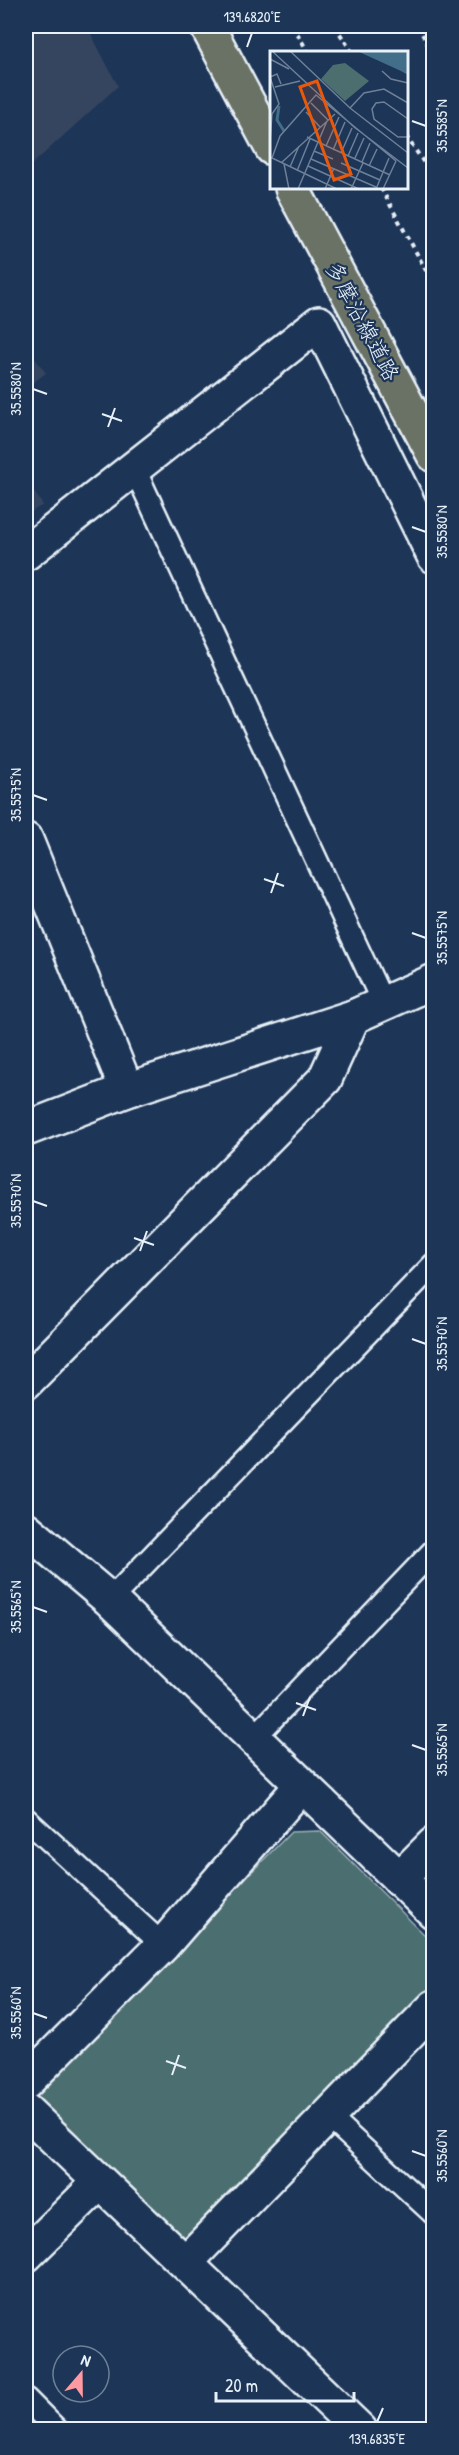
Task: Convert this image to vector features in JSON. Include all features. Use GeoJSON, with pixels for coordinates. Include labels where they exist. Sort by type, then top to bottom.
{"type":"FeatureCollection","features":[{"type":"Feature","properties":{"kind":"main road"},"geometry":{"type":"LineString","coordinates":[[207,26],[270,144]]}},
{"type":"Feature","properties":{"kind":"main road","name":"多摩沿線道路"},"geometry":{"type":"LineString","coordinates":[[293,189],[434,455]]}},
{"type":"Feature","properties":{"kind":"street"},"geometry":{"type":"LineString","coordinates":[[26,554],[320,323],[434,556]]}},
{"type":"Feature","properties":{"kind":"street"},"geometry":{"type":"LineString","coordinates":[[26,840],[127,1090]]}},
{"type":"Feature","properties":{"kind":"street"},"geometry":{"type":"LineString","coordinates":[[26,1129],[127,1090],[353,1017],[434,981]]}},
{"type":"Feature","properties":{"kind":"street"},"geometry":{"type":"LineString","coordinates":[[26,1382],[325,1079],[353,1017]]}},
{"type":"Feature","properties":{"kind":"street"},"geometry":{"type":"LineString","coordinates":[[26,1529],[110,1600],[434,1912]]}},
{"type":"Feature","properties":{"kind":"street"},"geometry":{"type":"LineString","coordinates":[[26,2082],[163,1945],[301,1786]]}},
{"type":"Feature","properties":{"kind":"street"},"geometry":{"type":"LineString","coordinates":[[399,1879],[434,1844]]}},
{"type":"Feature","properties":{"kind":"street"},"geometry":{"type":"LineString","coordinates":[[186,2262],[434,2007]]}},
{"type":"Feature","properties":{"kind":"street"},"geometry":{"type":"LineString","coordinates":[[26,2111],[360,2430]]}},
{"type":"Feature","properties":{"kind":"street"},"geometry":{"type":"LineString","coordinates":[[26,2255],[100,2182]]}},
{"type":"Feature","properties":{"kind":"lane"},"geometry":{"type":"LineString","coordinates":[[135,470],[383,1004]]}},
{"type":"Feature","properties":{"kind":"lane"},"geometry":{"type":"LineString","coordinates":[[110,1600],[434,1264]]}},
{"type":"Feature","properties":{"kind":"lane"},"geometry":{"type":"LineString","coordinates":[[253,1739],[434,1550]]}},
{"type":"Feature","properties":{"kind":"lane"},"geometry":{"type":"LineString","coordinates":[[26,1819],[163,1945]]}},
{"type":"Feature","properties":{"kind":"lane"},"geometry":{"type":"LineString","coordinates":[[328,2116],[434,2214]]}},
{"type":"Feature","properties":{"kind":"lane"},"geometry":{"type":"LineString","coordinates":[[26,2399],[57,2430]]}},
{"type":"Feature","properties":{"kind":"path"},"geometry":{"type":"LineString","coordinates":[[293,26],[307,51]]}},
{"type":"Feature","properties":{"kind":"path"},"geometry":{"type":"LineString","coordinates":[[335,26],[351,51]]}},
{"type":"Feature","properties":{"kind":"path"},"geometry":{"type":"LineString","coordinates":[[418,26],[434,56]]}},
{"type":"Feature","properties":{"kind":"path"},"geometry":{"type":"LineString","coordinates":[[408,139],[434,178]]}},
{"type":"Feature","properties":{"kind":"path"},"geometry":{"type":"LineString","coordinates":[[382,189],[434,285]]}},
{"type":"Feature","properties":{"kind":"shaded area"},"geometry":{"type":"Polygon","coordinates":[[[26,26],[87,26],[118,86],[26,170],[26,26]]]}},
{"type":"Feature","properties":{"kind":"shaded area"},"geometry":{"type":"Polygon","coordinates":[[[26,346],[46,373],[26,388],[26,346]]]}},
{"type":"Feature","properties":{"kind":"shaded area"},"geometry":{"type":"Polygon","coordinates":[[[26,480],[43,505],[26,515],[26,480]]]}},
{"type":"Feature","properties":{"kind":"green space"},"geometry":{"type":"Polygon","coordinates":[[[320,1831],[433,1943],[433,1985],[197,2232],[187,2239],[175,2234],[35,2106],[32,2095],[291,1832],[320,1831]]]}}]}
